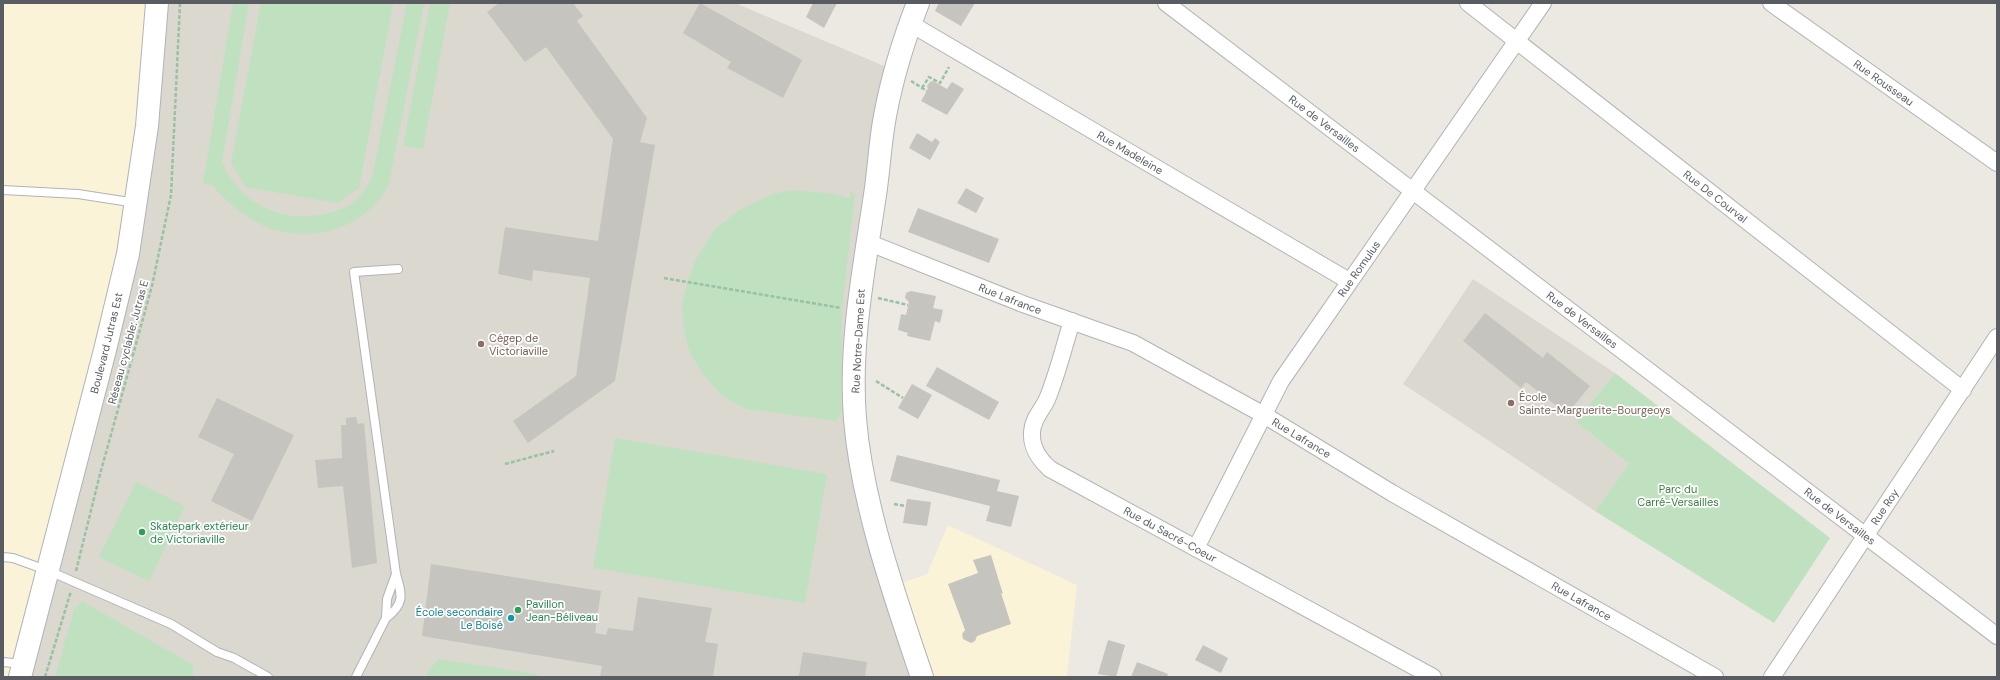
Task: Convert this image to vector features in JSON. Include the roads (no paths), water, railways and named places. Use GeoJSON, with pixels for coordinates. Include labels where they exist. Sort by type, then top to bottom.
{"type":"FeatureCollection","features":[{"type":"Feature","properties":{"kind":"street","name":"Boulevard Jutras Est"},"geometry":{"type":"LineString","coordinates":[[15,667],[49,571],[128,254],[147,126],[157,3]]}},
{"type":"Feature","properties":{"kind":"street","name":"Rue Notre-Dame Est"},"geometry":{"type":"LineString","coordinates":[[918,3],[896,71],[885,116],[857,312],[854,377],[855,419],[864,484],[893,586],[922,677]]}},
{"type":"Feature","properties":{"kind":"street","name":"Rue de Versailles"},"geometry":{"type":"LineString","coordinates":[[1166,3],[1997,636]]}},
{"type":"Feature","properties":{"kind":"street","name":"Rue De Courval"},"geometry":{"type":"LineString","coordinates":[[1468,3],[1963,390]]}},
{"type":"Feature","properties":{"kind":"street","name":"Rue Romulus"},"geometry":{"type":"LineString","coordinates":[[1196,548],[1281,381],[1543,3]]}},
{"type":"Feature","properties":{"kind":"street","name":"Rue Rousseau"},"geometry":{"type":"LineString","coordinates":[[1770,3],[1997,163]]}},
{"type":"Feature","properties":{"kind":"street","name":"Rue Madeleine"},"geometry":{"type":"LineString","coordinates":[[911,24],[1349,281]]}},
{"type":"Feature","properties":{"kind":"street","name":"Rue Lafrance"},"geometry":{"type":"LineString","coordinates":[[867,242],[993,292],[1133,343],[1264,415],[1392,493],[1715,677]]}},
{"type":"Feature","properties":{"kind":"street","name":"Rue du Sacré-Coeur"},"geometry":{"type":"LineString","coordinates":[[1072,321],[1048,398],[1040,412],[1035,417],[1032,439],[1033,446],[1039,458],[1058,474],[1433,677]]}},
{"type":"Feature","properties":{"kind":"street","name":"Rue Roy"},"geometry":{"type":"LineString","coordinates":[[1772,677],[1997,337]]}},
{"type":"Feature","properties":{"kind":"lane"},"geometry":{"type":"LineString","coordinates":[[3,190],[78,194],[136,203]]}},
{"type":"Feature","properties":{"kind":"lane"},"geometry":{"type":"LineString","coordinates":[[356,677],[386,618],[398,609],[401,594],[396,574],[354,272],[398,269]]}},
{"type":"Feature","properties":{"kind":"lane"},"geometry":{"type":"LineString","coordinates":[[3,557],[13,558],[74,581],[170,624],[218,652],[268,677]]}},
{"type":"Feature","properties":{"kind":"lane"},"geometry":{"type":"LineString","coordinates":[[386,618],[386,599],[396,574]]}},
{"type":"Feature","properties":{"kind":"place","name":"Cégep de Victoriaville"},"geometry":{"type":"Point","coordinates":[481,344]}},
{"type":"Feature","properties":{"kind":"place","name":"École Sainte-Marguerite-Bourgeoys"},"geometry":{"type":"Point","coordinates":[1511,403]}},
{"type":"Feature","properties":{"kind":"place","name":"Skatepark extérieur de Victoriaville"},"geometry":{"type":"Point","coordinates":[142,532]}},
{"type":"Feature","properties":{"kind":"place","name":"Pavillon Jean-Béliveau"},"geometry":{"type":"Point","coordinates":[518,610]}},
{"type":"Feature","properties":{"kind":"place","name":"École secondaire Le Boisé"},"geometry":{"type":"Point","coordinates":[511,618]}},
{"type":"Feature","properties":{"kind":"park label","name":"Parc du Carré-Versailles"},"geometry":{"type":"Point","coordinates":[1678,495]}}]}
